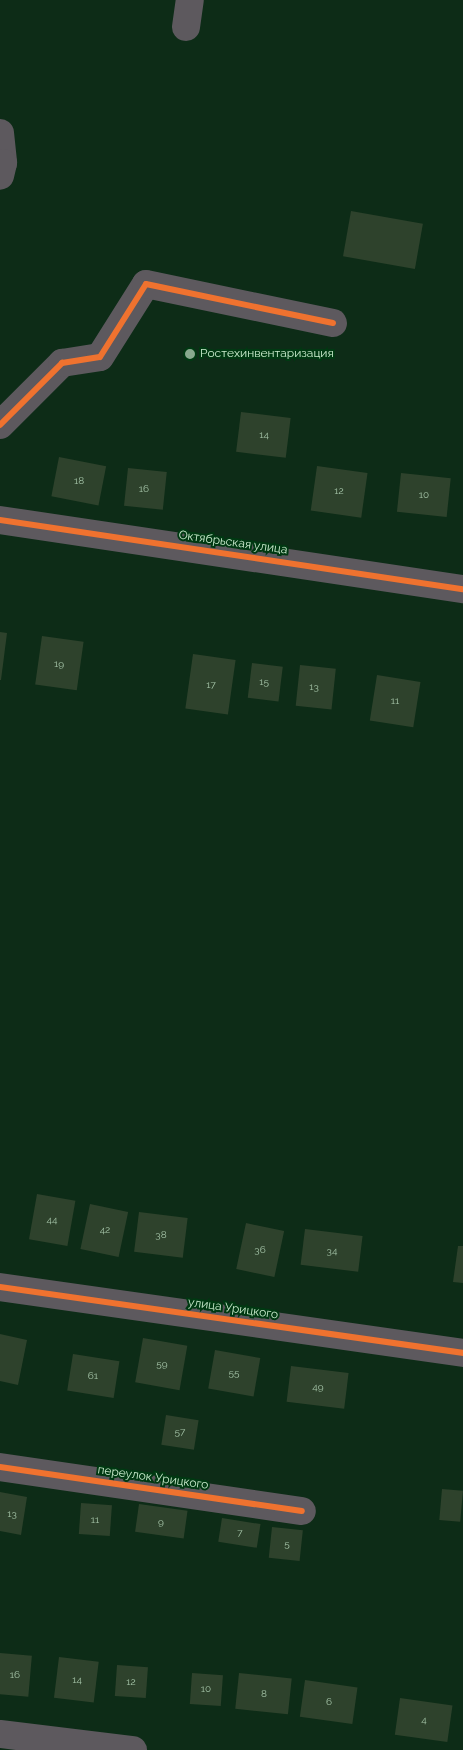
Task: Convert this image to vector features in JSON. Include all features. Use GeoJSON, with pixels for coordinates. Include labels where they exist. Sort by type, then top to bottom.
{"type":"FeatureCollection","features":[{"type":"Feature","properties":{"kind":"street"},"geometry":{"type":"LineString","coordinates":[[186,27],[190,0]]}},
{"type":"Feature","properties":{"kind":"street"},"geometry":{"type":"LineString","coordinates":[[0,133],[3,163],[0,176]]}},
{"type":"Feature","properties":{"kind":"street"},"geometry":{"type":"LineString","coordinates":[[0,425],[62,364],[100,357],[146,284],[333,323]]}},
{"type":"Feature","properties":{"kind":"street","name":"Октябрьская улица"},"geometry":{"type":"LineString","coordinates":[[0,520],[463,589]]}},
{"type":"Feature","properties":{"kind":"street","name":"улица Урицкого"},"geometry":{"type":"LineString","coordinates":[[0,1287],[463,1353]]}},
{"type":"Feature","properties":{"kind":"street","name":"переулок Урицкого"},"geometry":{"type":"LineString","coordinates":[[0,1468],[302,1511]]}},
{"type":"Feature","properties":{"kind":"street"},"geometry":{"type":"LineString","coordinates":[[0,1734],[132,1750]]}},
{"type":"Feature","properties":{"kind":"building"},"geometry":{"type":"Polygon","coordinates":[[[351,211],[423,224],[415,269],[343,256],[351,211]]]}},
{"type":"Feature","properties":{"kind":"building"},"geometry":{"type":"Polygon","coordinates":[[[241,412],[291,418],[286,458],[236,452],[241,412]]]}},
{"type":"Feature","properties":{"kind":"building"},"geometry":{"type":"Polygon","coordinates":[[[59,457],[106,466],[98,505],[51,496],[59,457]]]}},
{"type":"Feature","properties":{"kind":"building"},"geometry":{"type":"Polygon","coordinates":[[[317,466],[368,473],[361,518],[311,511],[317,466]]]}},
{"type":"Feature","properties":{"kind":"building"},"geometry":{"type":"Polygon","coordinates":[[[128,468],[167,472],[163,510],[124,506],[128,468]]]}},
{"type":"Feature","properties":{"kind":"building"},"geometry":{"type":"Polygon","coordinates":[[[401,473],[451,478],[447,517],[397,512],[401,473]]]}},
{"type":"Feature","properties":{"kind":"building"},"geometry":{"type":"Polygon","coordinates":[[[0,632],[7,633],[1,680],[0,680],[0,632]]]}},
{"type":"Feature","properties":{"kind":"building"},"geometry":{"type":"Polygon","coordinates":[[[42,636],[84,642],[77,690],[35,685],[42,636]]]}},
{"type":"Feature","properties":{"kind":"building"},"geometry":{"type":"Polygon","coordinates":[[[193,654],[236,660],[228,714],[185,708],[193,654]]]}},
{"type":"Feature","properties":{"kind":"building"},"geometry":{"type":"Polygon","coordinates":[[[252,663],[283,667],[279,702],[248,698],[252,663]]]}},
{"type":"Feature","properties":{"kind":"building"},"geometry":{"type":"Polygon","coordinates":[[[300,665],[336,669],[332,710],[296,706],[300,665]]]}},
{"type":"Feature","properties":{"kind":"building"},"geometry":{"type":"Polygon","coordinates":[[[377,675],[420,682],[413,727],[370,720],[377,675]]]}},
{"type":"Feature","properties":{"kind":"building"},"geometry":{"type":"Polygon","coordinates":[[[37,1194],[75,1201],[67,1246],[29,1239],[37,1194]]]}},
{"type":"Feature","properties":{"kind":"building"},"geometry":{"type":"Polygon","coordinates":[[[90,1204],[128,1212],[119,1257],[80,1249],[90,1204]]]}},
{"type":"Feature","properties":{"kind":"building"},"geometry":{"type":"Polygon","coordinates":[[[139,1212],[188,1218],[183,1258],[134,1252],[139,1212]]]}},
{"type":"Feature","properties":{"kind":"building"},"geometry":{"type":"Polygon","coordinates":[[[246,1223],[284,1231],[274,1277],[236,1269],[246,1223]]]}},
{"type":"Feature","properties":{"kind":"building"},"geometry":{"type":"Polygon","coordinates":[[[305,1229],[363,1236],[358,1272],[301,1265],[305,1229]]]}},
{"type":"Feature","properties":{"kind":"building"},"geometry":{"type":"Polygon","coordinates":[[[458,1246],[463,1246],[463,1283],[453,1282],[458,1246]]]}},
{"type":"Feature","properties":{"kind":"building"},"geometry":{"type":"Polygon","coordinates":[[[0,1334],[27,1340],[18,1385],[0,1381],[0,1334]]]}},
{"type":"Feature","properties":{"kind":"building"},"geometry":{"type":"Polygon","coordinates":[[[143,1338],[187,1346],[180,1390],[135,1382],[143,1338]]]}},
{"type":"Feature","properties":{"kind":"building"},"geometry":{"type":"Polygon","coordinates":[[[215,1350],[260,1358],[254,1396],[208,1388],[215,1350]]]}},
{"type":"Feature","properties":{"kind":"building"},"geometry":{"type":"Polygon","coordinates":[[[73,1354],[119,1361],[114,1398],[67,1391],[73,1354]]]}},
{"type":"Feature","properties":{"kind":"building"},"geometry":{"type":"Polygon","coordinates":[[[291,1366],[349,1373],[344,1409],[287,1402],[291,1366]]]}},
{"type":"Feature","properties":{"kind":"building"},"geometry":{"type":"Polygon","coordinates":[[[166,1415],[199,1420],[194,1450],[161,1445],[166,1415]]]}},
{"type":"Feature","properties":{"kind":"building"},"geometry":{"type":"Polygon","coordinates":[[[442,1489],[463,1491],[460,1522],[439,1520],[442,1489]]]}},
{"type":"Feature","properties":{"kind":"building"},"geometry":{"type":"Polygon","coordinates":[[[0,1492],[27,1497],[21,1535],[0,1531],[0,1492]]]}},
{"type":"Feature","properties":{"kind":"building"},"geometry":{"type":"Polygon","coordinates":[[[81,1503],[112,1505],[110,1536],[79,1534],[81,1503]]]}},
{"type":"Feature","properties":{"kind":"building"},"geometry":{"type":"Polygon","coordinates":[[[139,1504],[188,1511],[184,1539],[135,1532],[139,1504]]]}},
{"type":"Feature","properties":{"kind":"building"},"geometry":{"type":"Polygon","coordinates":[[[222,1518],[261,1524],[257,1548],[218,1542],[222,1518]]]}},
{"type":"Feature","properties":{"kind":"building"},"geometry":{"type":"Polygon","coordinates":[[[272,1527],[303,1530],[300,1561],[269,1558],[272,1527]]]}},
{"type":"Feature","properties":{"kind":"building"},"geometry":{"type":"Polygon","coordinates":[[[0,1653],[32,1656],[28,1697],[0,1694],[0,1653]]]}},
{"type":"Feature","properties":{"kind":"building"},"geometry":{"type":"Polygon","coordinates":[[[59,1657],[99,1662],[94,1703],[54,1698],[59,1657]]]}},
{"type":"Feature","properties":{"kind":"building"},"geometry":{"type":"Polygon","coordinates":[[[117,1665],[148,1667],[146,1698],[115,1696],[117,1665]]]}},
{"type":"Feature","properties":{"kind":"building"},"geometry":{"type":"Polygon","coordinates":[[[192,1673],[223,1675],[221,1706],[190,1704],[192,1673]]]}},
{"type":"Feature","properties":{"kind":"building"},"geometry":{"type":"Polygon","coordinates":[[[239,1673],[292,1679],[288,1714],[235,1709],[239,1673]]]}},
{"type":"Feature","properties":{"kind":"building"},"geometry":{"type":"Polygon","coordinates":[[[305,1680],[357,1687],[352,1724],[300,1717],[305,1680]]]}},
{"type":"Feature","properties":{"kind":"building"},"geometry":{"type":"Polygon","coordinates":[[[400,1698],[452,1705],[447,1742],[395,1735],[400,1698]]]}},
{"type":"Feature","properties":{"kind":"cycle path"},"geometry":{"type":"LineString","coordinates":[[0,425],[62,363],[100,357],[146,284],[333,323]]}},
{"type":"Feature","properties":{"kind":"cycle path"},"geometry":{"type":"LineString","coordinates":[[0,520],[463,589]]}},
{"type":"Feature","properties":{"kind":"cycle path"},"geometry":{"type":"LineString","coordinates":[[0,1287],[463,1353]]}},
{"type":"Feature","properties":{"kind":"cycle path"},"geometry":{"type":"LineString","coordinates":[[0,1467],[302,1511]]}},
{"type":"Feature","properties":{"kind":"place","name":"Ростехинвентаризация"},"geometry":{"type":"Point","coordinates":[190,354]}}]}
